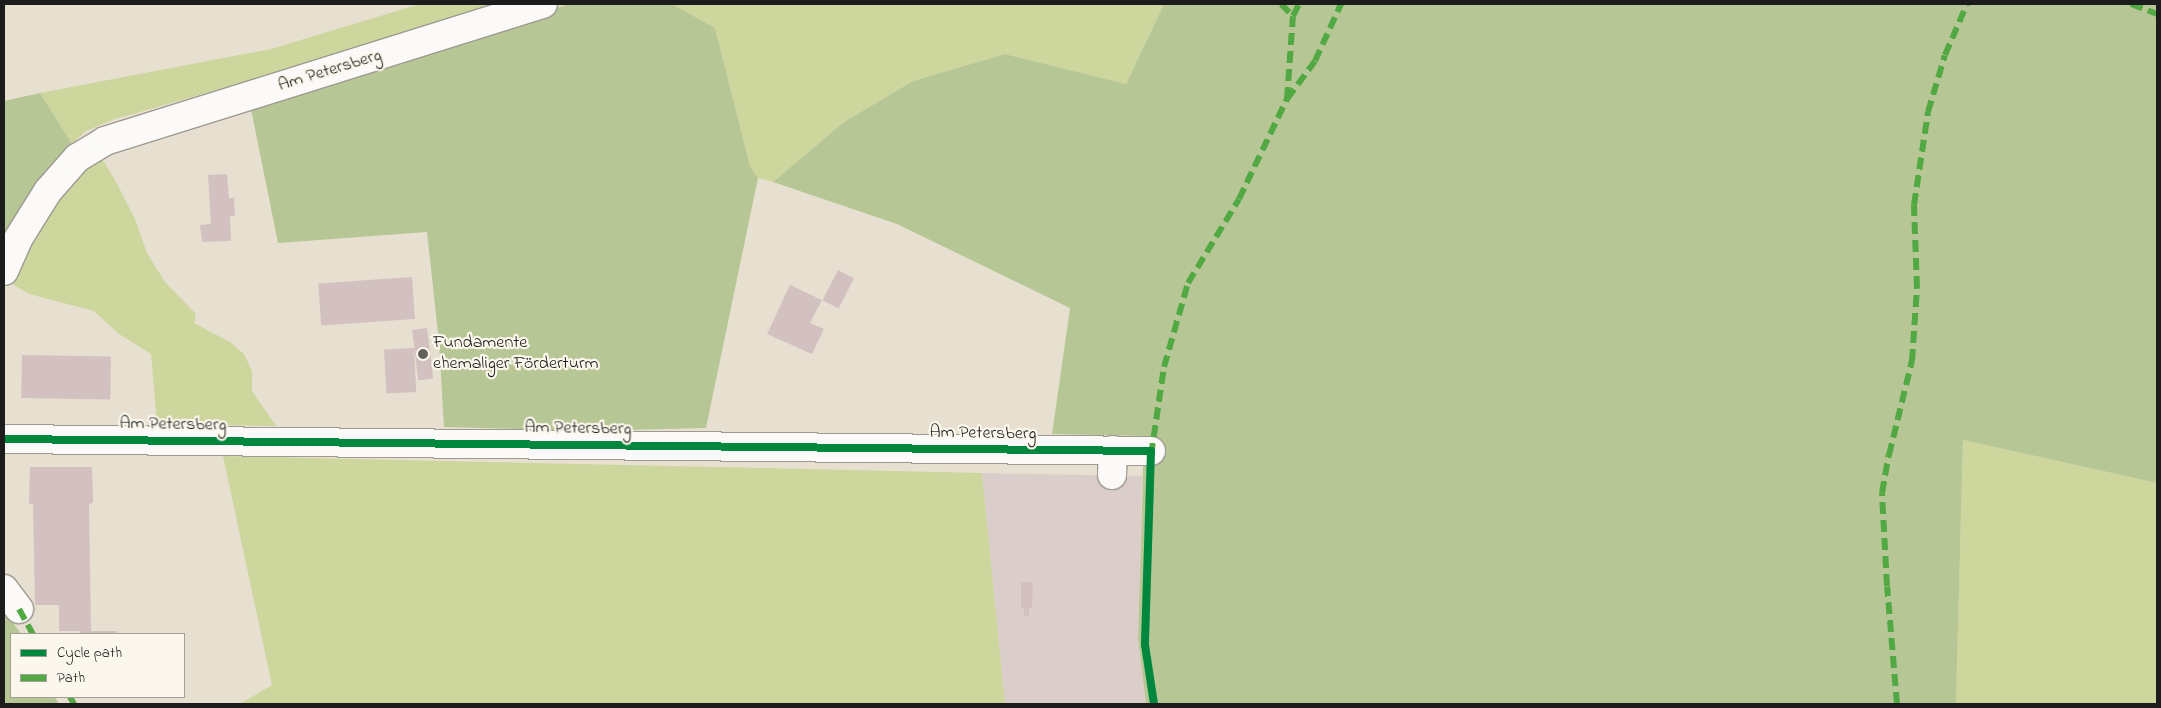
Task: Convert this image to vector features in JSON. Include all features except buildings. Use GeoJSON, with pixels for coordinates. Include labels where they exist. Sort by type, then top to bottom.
{"type":"FeatureCollection","features":[{"type":"Feature","properties":{"kind":"street","name":"Am Petersberg"},"geometry":{"type":"LineString","coordinates":[[4,271],[18,239],[48,191],[77,158],[105,141],[543,4]]}},
{"type":"Feature","properties":{"kind":"street","name":"Am Petersberg"},"geometry":{"type":"LineString","coordinates":[[4,439],[1113,462],[1151,450]]}},
{"type":"Feature","properties":{"kind":"shaded area"},"geometry":{"type":"Polygon","coordinates":[[[982,473],[1142,476],[1138,642],[1146,704],[1005,704],[982,473]]]}},
{"type":"Feature","properties":{"kind":"green space"},"geometry":{"type":"Polygon","coordinates":[[[420,4],[503,4],[381,43],[112,120],[86,131],[72,144],[40,93],[271,49],[420,4]]]}},
{"type":"Feature","properties":{"kind":"green space"},"geometry":{"type":"Polygon","coordinates":[[[569,4],[672,4],[715,28],[750,166],[758,178],[706,428],[586,431],[444,427],[439,342],[427,232],[278,243],[251,109],[569,4]]]}},
{"type":"Feature","properties":{"kind":"green space"},"geometry":{"type":"Polygon","coordinates":[[[672,4],[1164,4],[1126,84],[1005,54],[913,81],[844,122],[773,182],[758,178],[750,166],[715,28],[672,4]]]}},
{"type":"Feature","properties":{"kind":"green space"},"geometry":{"type":"Polygon","coordinates":[[[1164,4],[2157,4],[2157,483],[1963,440],[1956,704],[1146,704],[1138,639],[1144,436],[1052,434],[1070,308],[897,224],[773,182],[844,122],[913,81],[1005,54],[1126,84],[1164,4]]]}},
{"type":"Feature","properties":{"kind":"green space"},"geometry":{"type":"Polygon","coordinates":[[[40,93],[72,144],[24,204],[4,242],[4,101],[40,93]]]}},
{"type":"Feature","properties":{"kind":"green space"},"geometry":{"type":"Polygon","coordinates":[[[98,152],[135,219],[147,253],[165,282],[196,314],[194,323],[230,342],[244,354],[252,371],[252,391],[276,426],[157,424],[151,354],[119,334],[94,311],[29,294],[7,281],[52,200],[98,152]]]}},
{"type":"Feature","properties":{"kind":"green space"},"geometry":{"type":"Polygon","coordinates":[[[1963,440],[2157,483],[2157,704],[1956,704],[1963,440]]]}},
{"type":"Feature","properties":{"kind":"green space"},"geometry":{"type":"Polygon","coordinates":[[[223,456],[982,473],[1005,704],[240,704],[272,685],[223,456]]]}},
{"type":"Feature","properties":{"kind":"green space"},"geometry":{"type":"Polygon","coordinates":[[[4,610],[20,633],[10,633],[10,698],[56,698],[59,704],[4,704],[4,610]]]}},
{"type":"Feature","properties":{"kind":"marked path"},"geometry":{"type":"LineString","coordinates":[[1281,4],[1293,16]]}},
{"type":"Feature","properties":{"kind":"marked path"},"geometry":{"type":"LineString","coordinates":[[1287,99],[1293,16],[1299,4]]}},
{"type":"Feature","properties":{"kind":"marked path"},"geometry":{"type":"LineString","coordinates":[[1151,455],[1164,367],[1188,283],[1239,199],[1287,99],[1315,61],[1341,4]]}},
{"type":"Feature","properties":{"kind":"marked path"},"geometry":{"type":"LineString","coordinates":[[1897,704],[1887,586],[1882,493],[1889,455],[1912,361],[1917,288],[1914,205],[1928,112],[1945,55],[1967,4]]}},
{"type":"Feature","properties":{"kind":"marked path"},"geometry":{"type":"LineString","coordinates":[[2131,4],[2157,14]]}},
{"type":"Feature","properties":{"kind":"marked path"},"geometry":{"type":"LineString","coordinates":[[19,609],[32,633]]}},
{"type":"Feature","properties":{"kind":"marked path"},"geometry":{"type":"LineString","coordinates":[[71,698],[74,704]]}},
{"type":"Feature","properties":{"kind":"cycle path"},"geometry":{"type":"LineString","coordinates":[[4,439],[1151,451],[1145,645],[1154,704]]}},
{"type":"Feature","properties":{"kind":"place","name":"Fundamente ehemaliger Förderturm"},"geometry":{"type":"Point","coordinates":[423,354]}}]}
